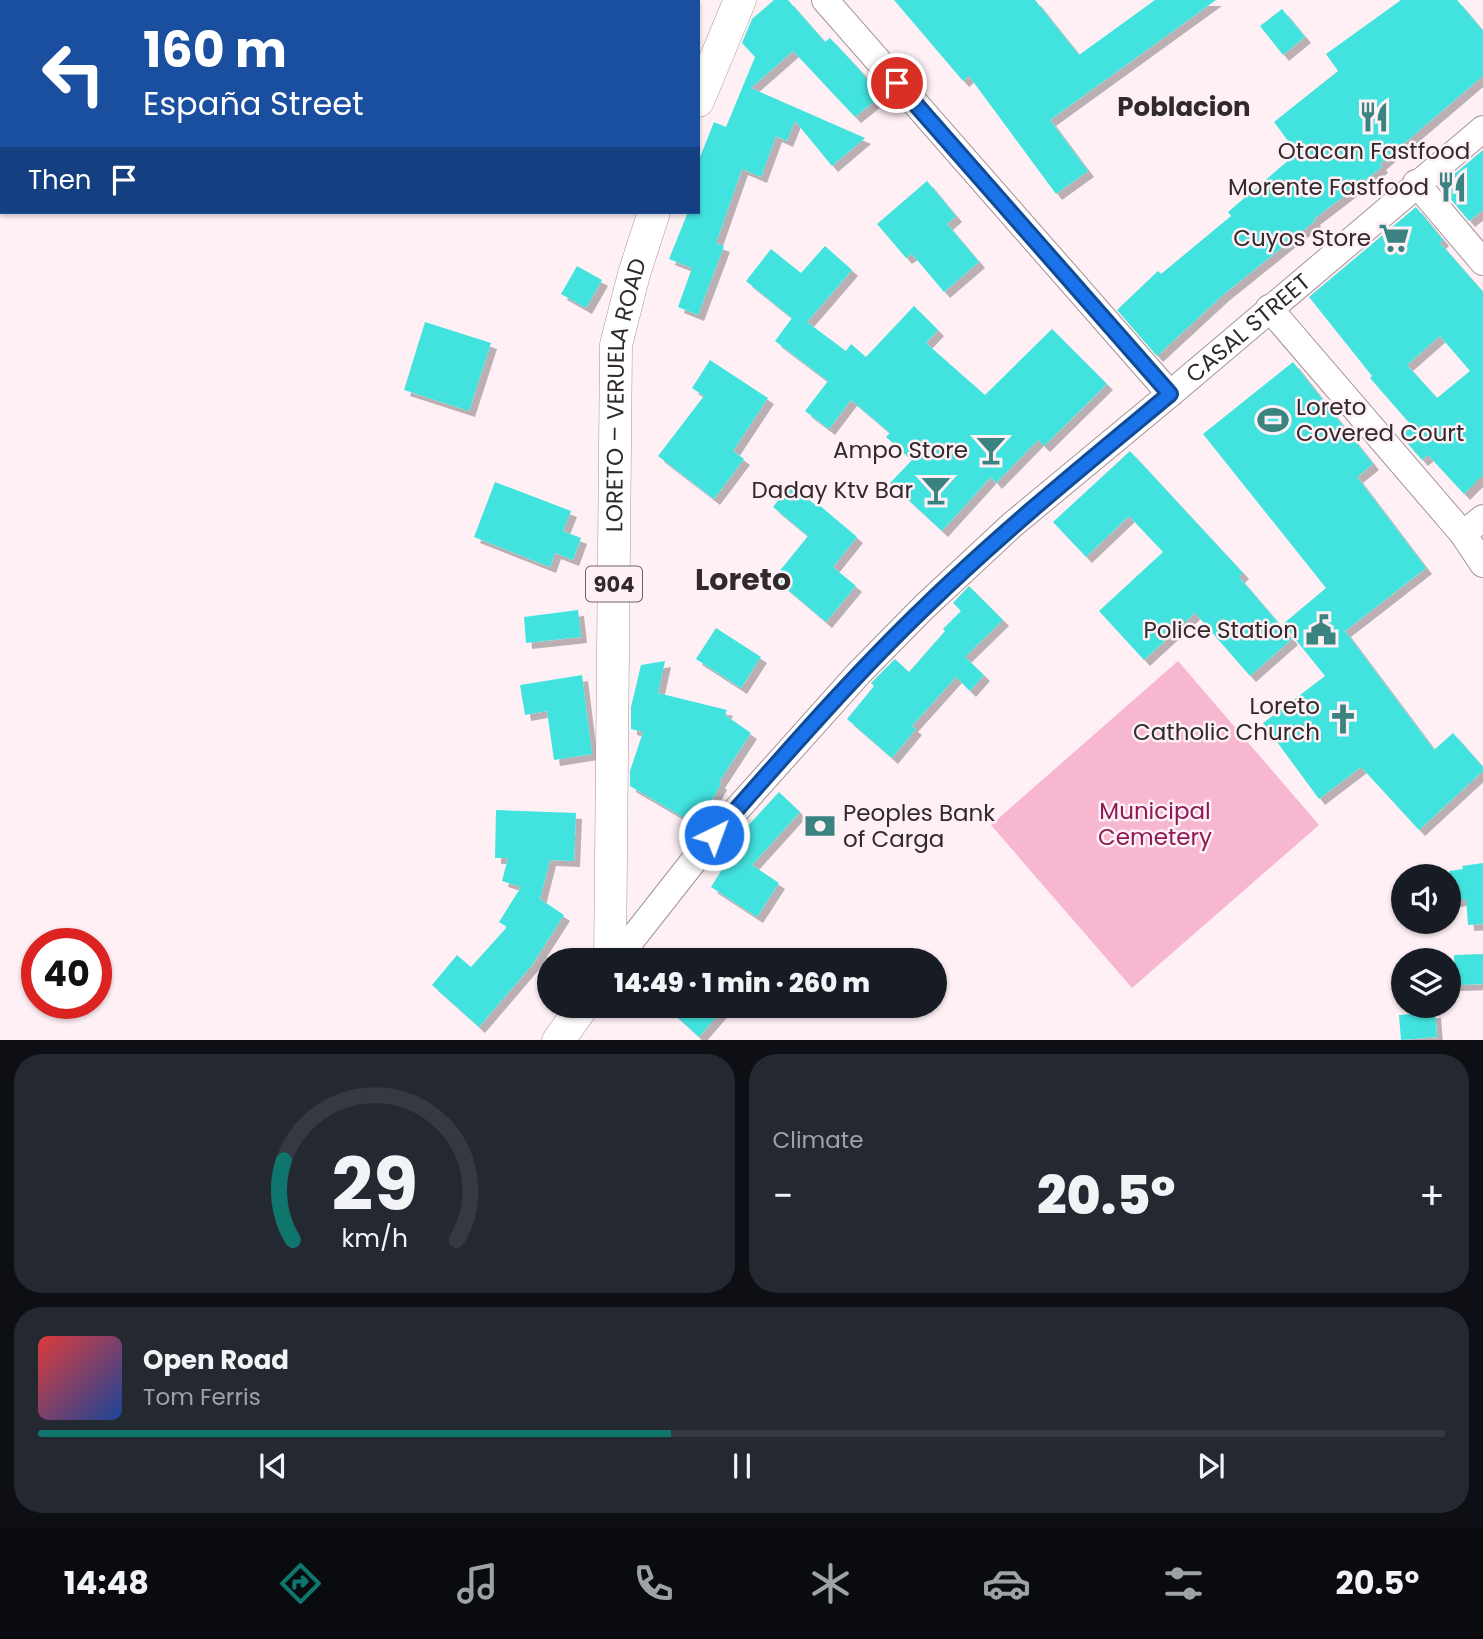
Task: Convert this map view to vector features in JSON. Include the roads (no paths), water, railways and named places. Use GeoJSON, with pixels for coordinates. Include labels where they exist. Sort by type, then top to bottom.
{"type":"FeatureCollection","features":[{"type":"Feature","properties":{"kind":"main road"},"geometry":{"type":"LineString","coordinates":[[700,96],[740,0]]}},
{"type":"Feature","properties":{"kind":"main road","name":"LORETO – VERUELA ROAD"},"geometry":{"type":"LineString","coordinates":[[610,948],[615,345],[653,214]]}},
{"type":"Feature","properties":{"kind":"main road"},"geometry":{"type":"LineString","coordinates":[[559,1040],[574,1018]]}},
{"type":"Feature","properties":{"kind":"street"},"geometry":{"type":"LineString","coordinates":[[825,0],[1170,394]]}},
{"type":"Feature","properties":{"kind":"street","name":"CASAL STREET"},"geometry":{"type":"LineString","coordinates":[[625,948],[714,835],[859,673],[924,607],[1012,525],[1483,129]]}},
{"type":"Feature","properties":{"kind":"street"},"geometry":{"type":"LineString","coordinates":[[1416,183],[1483,262]]}},
{"type":"Feature","properties":{"kind":"street"},"geometry":{"type":"LineString","coordinates":[[1269,308],[1473,526],[1483,564]]}},
{"type":"Feature","properties":{"kind":"place","name":"Otacan Fastfood"},"geometry":{"type":"Point","coordinates":[1374,117]}},
{"type":"Feature","properties":{"kind":"place","name":"Morente Fastfood"},"geometry":{"type":"Point","coordinates":[1452,187]}},
{"type":"Feature","properties":{"kind":"place","name":"Cuyos Store"},"geometry":{"type":"Point","coordinates":[1394,238]}},
{"type":"Feature","properties":{"kind":"place","name":"Loreto Covered Court"},"geometry":{"type":"Point","coordinates":[1273,420]}},
{"type":"Feature","properties":{"kind":"place","name":"Ampo Store"},"geometry":{"type":"Point","coordinates":[991,450]}},
{"type":"Feature","properties":{"kind":"place","name":"Daday Ktv Bar"},"geometry":{"type":"Point","coordinates":[936,490]}},
{"type":"Feature","properties":{"kind":"place","name":"Police Station"},"geometry":{"type":"Point","coordinates":[1321,630]}},
{"type":"Feature","properties":{"kind":"place","name":"Loreto Catholic Church"},"geometry":{"type":"Point","coordinates":[1343,719]}},
{"type":"Feature","properties":{"kind":"place","name":"Peoples Bank of Carga"},"geometry":{"type":"Point","coordinates":[820,826]}},
{"type":"Feature","properties":{"kind":"district","name":"Poblacion"},"geometry":{"type":"Point","coordinates":[1184,107]}},
{"type":"Feature","properties":{"kind":"district","name":"Loreto"},"geometry":{"type":"Point","coordinates":[743,579]}},
{"type":"Feature","properties":{"kind":"park label","name":"Municipal Cemetery"},"geometry":{"type":"Point","coordinates":[1155,824]}}]}
